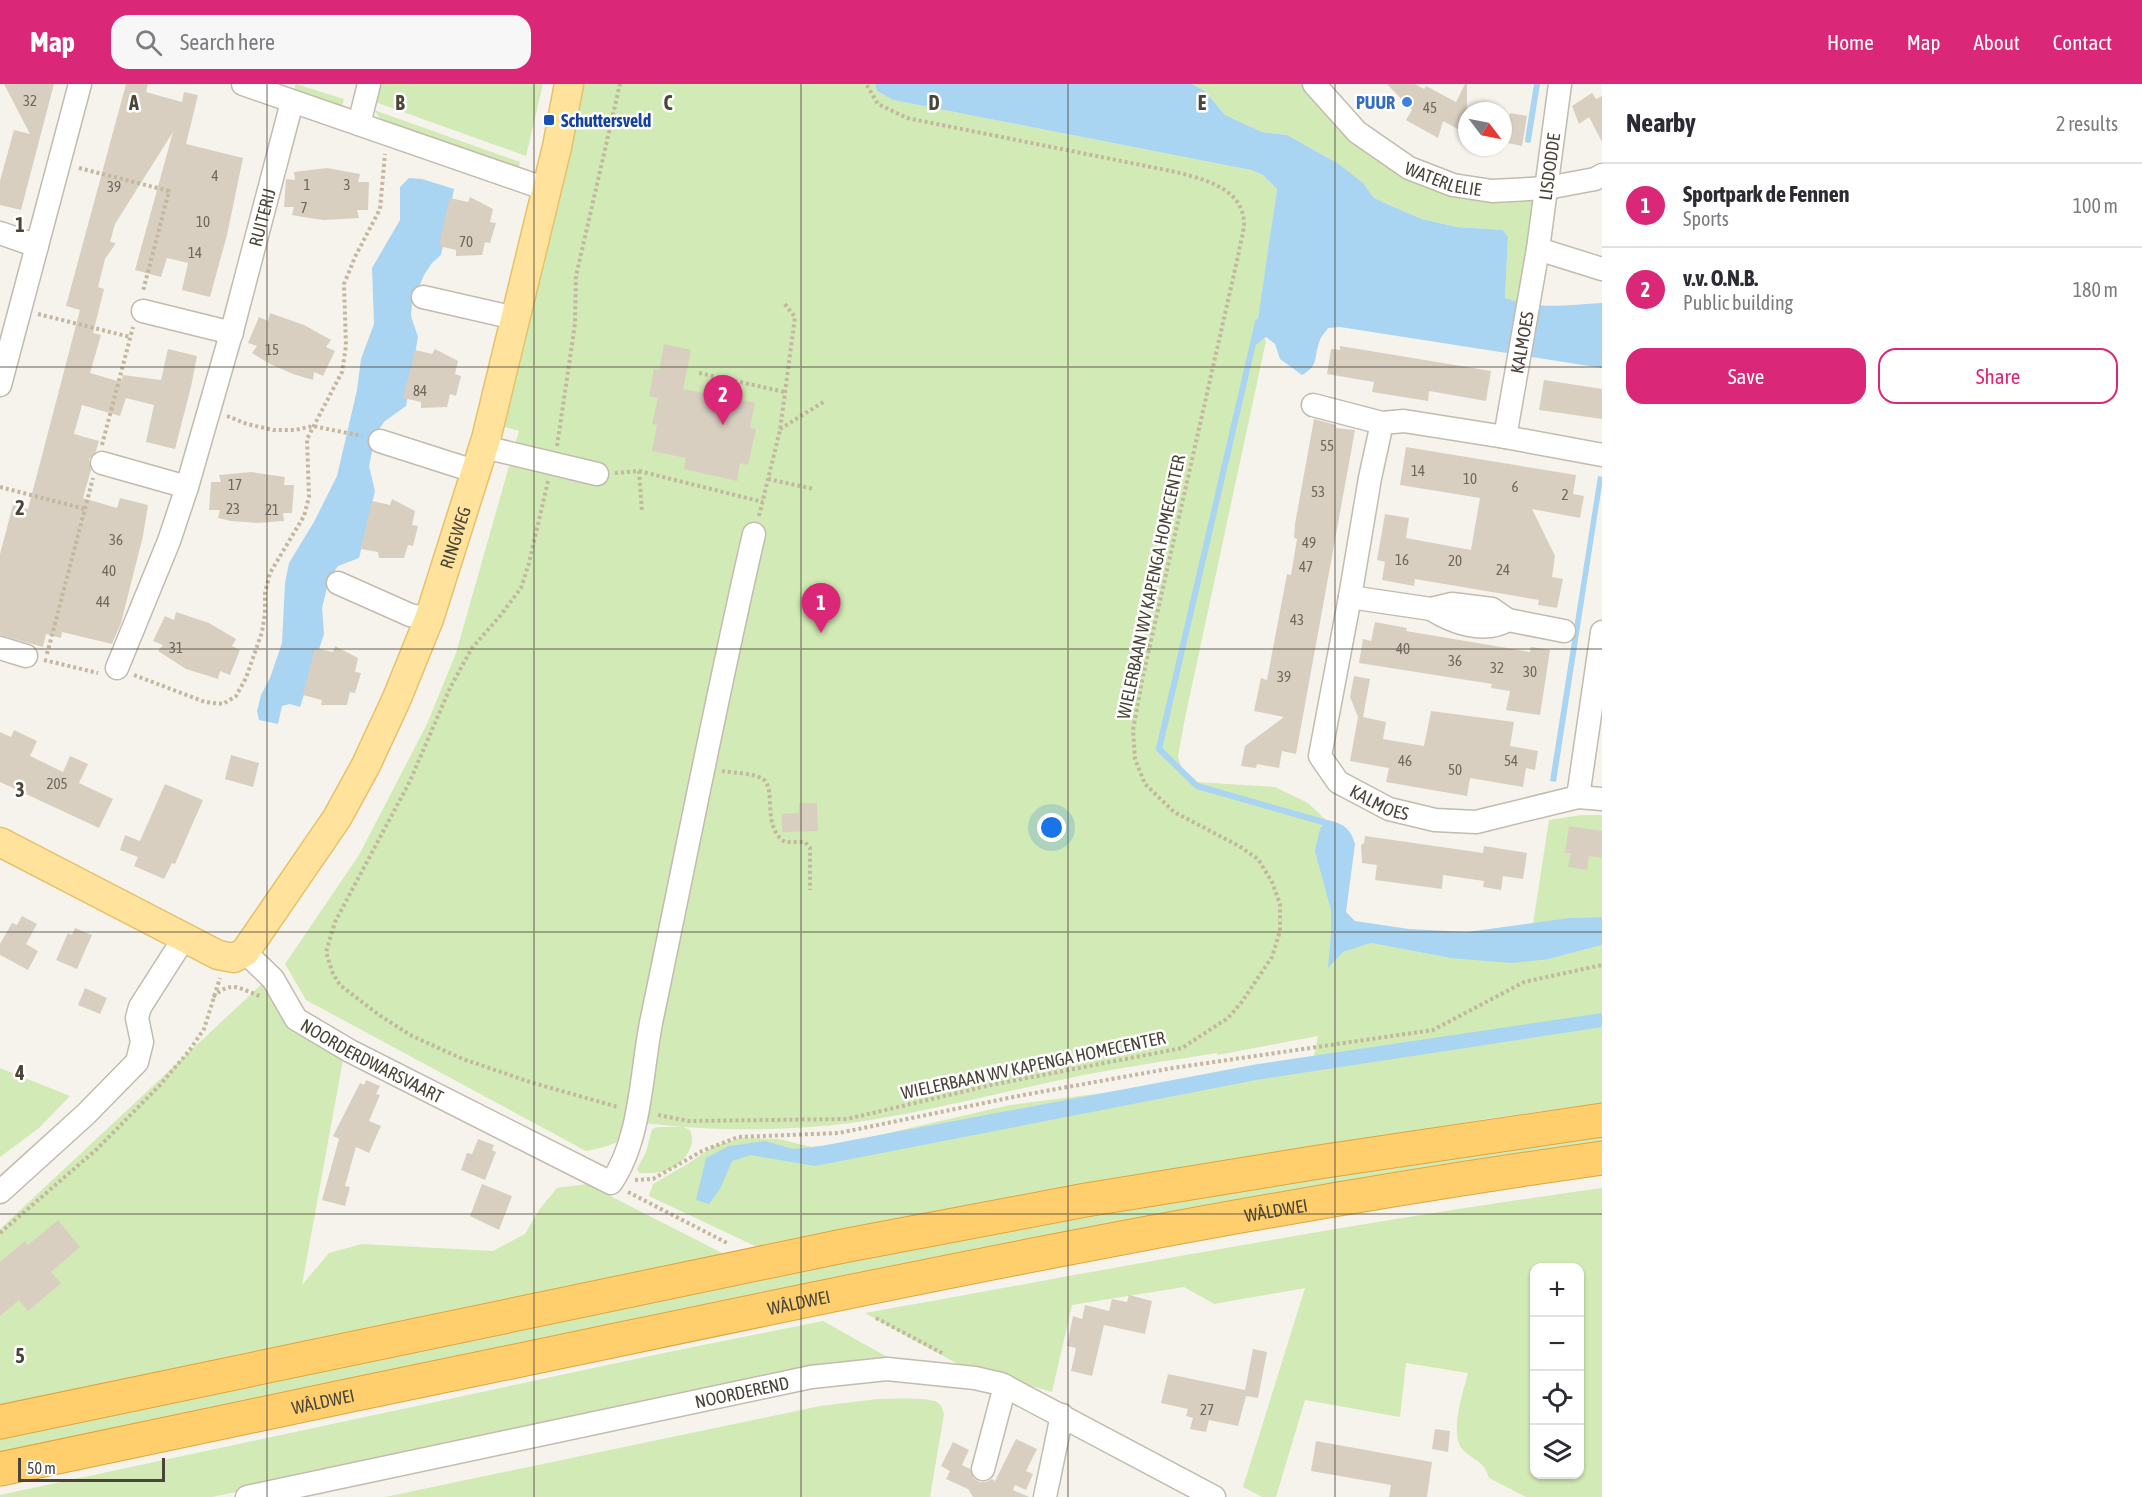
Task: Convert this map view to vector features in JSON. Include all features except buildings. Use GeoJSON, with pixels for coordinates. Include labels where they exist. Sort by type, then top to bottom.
{"type":"FeatureCollection","features":[{"type":"Feature","properties":{"kind":"highway"},"geometry":{"type":"LineString","coordinates":[[0,1422],[820,1251],[1086,1200],[1319,1162],[1602,1120]]}},
{"type":"Feature","properties":{"kind":"highway","name":"WÂLDWEI"},"geometry":{"type":"LineString","coordinates":[[0,1469],[837,1293],[1067,1247],[1276,1209],[1602,1158]]}},
{"type":"Feature","properties":{"kind":"main road","name":"RINGWEG"},"geometry":{"type":"LineString","coordinates":[[237,955],[337,818],[366,765],[397,698],[429,619],[480,460],[570,84]]}},
{"type":"Feature","properties":{"kind":"main road","name":"NOORDERDWARSVAART"},"geometry":{"type":"LineString","coordinates":[[0,842],[184,939],[218,955],[237,955]]}},
{"type":"Feature","properties":{"kind":"street"},"geometry":{"type":"LineString","coordinates":[[0,385],[80,84]]}},
{"type":"Feature","properties":{"kind":"street"},"geometry":{"type":"LineString","coordinates":[[243,84],[546,189]]}},
{"type":"Feature","properties":{"kind":"street"},"geometry":{"type":"LineString","coordinates":[[359,124],[369,84]]}},
{"type":"Feature","properties":{"kind":"street","name":"WATERLELIE"},"geometry":{"type":"LineString","coordinates":[[1314,84],[1357,132],[1409,168],[1453,184],[1492,191],[1547,188],[1602,176]]}},
{"type":"Feature","properties":{"kind":"street","name":"LISDODDE"},"geometry":{"type":"LineString","coordinates":[[1538,249],[1560,84]]}},
{"type":"Feature","properties":{"kind":"street","name":"RUITERIJ"},"geometry":{"type":"LineString","coordinates":[[117,668],[169,541],[187,487],[232,333],[292,102]]}},
{"type":"Feature","properties":{"kind":"street"},"geometry":{"type":"LineString","coordinates":[[0,233],[37,246]]}},
{"type":"Feature","properties":{"kind":"street"},"geometry":{"type":"LineString","coordinates":[[1538,249],[1602,269]]}},
{"type":"Feature","properties":{"kind":"street","name":"KALMOES"},"geometry":{"type":"LineString","coordinates":[[1505,437],[1538,249]]}},
{"type":"Feature","properties":{"kind":"street"},"geometry":{"type":"LineString","coordinates":[[423,297],[515,318]]}},
{"type":"Feature","properties":{"kind":"street"},"geometry":{"type":"LineString","coordinates":[[140,310],[232,333]]}},
{"type":"Feature","properties":{"kind":"street"},"geometry":{"type":"LineString","coordinates":[[1313,405],[1382,423],[1404,422],[1505,437],[1602,455]]}},
{"type":"Feature","properties":{"kind":"street","name":"KALMOES"},"geometry":{"type":"LineString","coordinates":[[1382,423],[1320,756],[1338,782],[1389,809],[1435,820],[1476,822],[1578,796],[1602,798]]}},
{"type":"Feature","properties":{"kind":"street"},"geometry":{"type":"LineString","coordinates":[[380,441],[480,460],[597,474]]}},
{"type":"Feature","properties":{"kind":"street"},"geometry":{"type":"LineString","coordinates":[[99,463],[187,487]]}},
{"type":"Feature","properties":{"kind":"street"},"geometry":{"type":"LineString","coordinates":[[611,1183],[628,1154],[646,1047],[720,684],[754,534]]}},
{"type":"Feature","properties":{"kind":"street"},"geometry":{"type":"LineString","coordinates":[[338,583],[410,615],[429,619]]}},
{"type":"Feature","properties":{"kind":"street"},"geometry":{"type":"LineString","coordinates":[[1350,597],[1431,609],[1452,604],[1492,609],[1508,620],[1564,631]]}},
{"type":"Feature","properties":{"kind":"street"},"geometry":{"type":"LineString","coordinates":[[1578,796],[1602,632]]}},
{"type":"Feature","properties":{"kind":"street"},"geometry":{"type":"LineString","coordinates":[[0,648],[36,658]]}},
{"type":"Feature","properties":{"kind":"street"},"geometry":{"type":"LineString","coordinates":[[0,1192],[86,1114],[137,1062],[142,1042],[137,1018],[140,1007],[184,939]]}},
{"type":"Feature","properties":{"kind":"street","name":"NOORDERDWARSVAART"},"geometry":{"type":"LineString","coordinates":[[237,955],[273,980],[296,1019],[350,1051],[611,1183]]}},
{"type":"Feature","properties":{"kind":"street","name":"NOORDEREND"},"geometry":{"type":"LineString","coordinates":[[247,1497],[811,1377],[887,1369],[975,1378],[1005,1386],[1214,1497]]}},
{"type":"Feature","properties":{"kind":"street"},"geometry":{"type":"LineString","coordinates":[[983,1469],[1005,1386]]}},
{"type":"Feature","properties":{"kind":"street"},"geometry":{"type":"LineString","coordinates":[[1045,1497],[1062,1415]]}},
{"type":"Feature","properties":{"kind":"path"},"geometry":{"type":"LineString","coordinates":[[556,452],[575,324],[576,276],[620,84]]}},
{"type":"Feature","properties":{"kind":"path","name":"WIELERBAAN WV KAPENGA HOMECENTER"},"geometry":{"type":"LineString","coordinates":[[551,472],[521,588],[471,648],[450,688],[410,781],[335,922],[326,952],[333,974],[340,985],[379,1015],[412,1036],[463,1059],[530,1082],[623,1109],[689,1121],[847,1119],[991,1085],[1182,1048],[1228,1018],[1241,1003],[1272,957],[1280,931],[1280,904],[1272,882],[1258,860],[1239,846],[1174,812],[1145,784],[1135,759],[1133,730],[1244,223],[1238,202],[1209,181],[1176,172],[907,118],[878,104],[866,84]]}},
{"type":"Feature","properties":{"kind":"path"},"geometry":{"type":"LineString","coordinates":[[59,163],[169,191],[99,463],[36,658],[114,677],[117,668],[205,702],[223,704],[236,696],[246,678],[262,632],[266,614],[265,593],[270,573],[304,516],[309,497],[307,439],[342,372],[346,346],[344,285],[355,257],[380,209],[386,134]]}},
{"type":"Feature","properties":{"kind":"path"},"geometry":{"type":"LineString","coordinates":[[754,534],[780,430],[795,317],[784,303]]}},
{"type":"Feature","properties":{"kind":"path"},"geometry":{"type":"LineString","coordinates":[[20,310],[130,338]]}},
{"type":"Feature","properties":{"kind":"path"},"geometry":{"type":"LineString","coordinates":[[699,373],[785,392]]}},
{"type":"Feature","properties":{"kind":"path"},"geometry":{"type":"LineString","coordinates":[[780,430],[825,401]]}},
{"type":"Feature","properties":{"kind":"path"},"geometry":{"type":"LineString","coordinates":[[210,407],[230,418],[273,430],[295,430],[313,426],[342,431]]}},
{"type":"Feature","properties":{"kind":"path"},"geometry":{"type":"LineString","coordinates":[[597,474],[639,471],[763,502]]}},
{"type":"Feature","properties":{"kind":"path"},"geometry":{"type":"LineString","coordinates":[[639,471],[642,512]]}},
{"type":"Feature","properties":{"kind":"path"},"geometry":{"type":"LineString","coordinates":[[768,479],[814,489]]}},
{"type":"Feature","properties":{"kind":"path"},"geometry":{"type":"LineString","coordinates":[[0,487],[85,509]]}},
{"type":"Feature","properties":{"kind":"path"},"geometry":{"type":"LineString","coordinates":[[704,768],[759,777],[766,781],[770,789],[771,820],[776,832],[786,842],[805,842],[810,848],[810,890]]}},
{"type":"Feature","properties":{"kind":"path"},"geometry":{"type":"LineString","coordinates":[[0,1233],[97,1149],[160,1085],[189,1051],[204,1029],[216,986],[237,955]]}},
{"type":"Feature","properties":{"kind":"path"},"geometry":{"type":"LineString","coordinates":[[611,1183],[652,1179],[702,1151],[738,1137],[838,1133],[1173,1068],[1433,1030],[1524,982],[1602,964]]}},
{"type":"Feature","properties":{"kind":"path"},"geometry":{"type":"LineString","coordinates":[[213,998],[229,986],[239,986],[264,997],[274,1005],[289,1008]]}},
{"type":"Feature","properties":{"kind":"path"},"geometry":{"type":"LineString","coordinates":[[611,1183],[728,1243]]}},
{"type":"Feature","properties":{"kind":"path"},"geometry":{"type":"LineString","coordinates":[[876,1318],[946,1354]]}},
{"type":"Feature","properties":{"kind":"green space"},"geometry":{"type":"Polygon","coordinates":[[[296,84],[344,99],[341,109],[293,92],[296,84]]]}},
{"type":"Feature","properties":{"kind":"green space"},"geometry":{"type":"Polygon","coordinates":[[[379,84],[543,84],[526,156],[375,102],[379,84]]]}},
{"type":"Feature","properties":{"kind":"green space"},"geometry":{"type":"Polygon","coordinates":[[[580,84],[875,84],[877,91],[893,100],[1251,170],[1263,175],[1277,189],[1256,335],[1262,335],[1266,341],[1185,718],[1178,756],[1182,770],[1196,782],[1275,787],[1308,803],[1330,824],[1343,952],[1371,943],[1450,958],[1549,959],[1602,945],[1602,1103],[1492,1118],[1279,1154],[757,1247],[649,1196],[653,1184],[714,1146],[742,1138],[779,1139],[819,1149],[1010,1105],[1312,1066],[1318,1036],[1217,1055],[1217,1053],[1103,1071],[932,1109],[851,1123],[767,1129],[683,1127],[690,1130],[692,1140],[686,1156],[676,1166],[666,1171],[639,1173],[637,1169],[646,1152],[652,1129],[682,1127],[636,1122],[615,1143],[586,1151],[306,1000],[285,964],[359,855],[427,724],[456,653],[519,431],[498,425],[580,84]]]}},
{"type":"Feature","properties":{"kind":"green space"},"geometry":{"type":"Polygon","coordinates":[[[1192,84],[1304,84],[1405,173],[1513,201],[1537,200],[1519,303],[1505,298],[1508,237],[1503,230],[1458,227],[1422,219],[1374,198],[1363,183],[1339,164],[1287,135],[1262,132],[1225,115],[1205,91],[1192,84]]]}},
{"type":"Feature","properties":{"kind":"green space"},"geometry":{"type":"Polygon","coordinates":[[[374,110],[520,162],[518,172],[381,120],[374,110]]]}},
{"type":"Feature","properties":{"kind":"green space"},"geometry":{"type":"Polygon","coordinates":[[[1581,815],[1602,815],[1602,917],[1569,918],[1533,924],[1549,820],[1581,815]]]}},
{"type":"Feature","properties":{"kind":"green space"},"geometry":{"type":"Polygon","coordinates":[[[264,982],[343,1060],[302,1285],[329,1253],[362,1244],[493,1251],[525,1234],[539,1210],[557,1188],[587,1184],[724,1254],[0,1409],[0,1229],[264,982]]]}},
{"type":"Feature","properties":{"kind":"green space"},"geometry":{"type":"Polygon","coordinates":[[[0,1068],[70,1096],[39,1128],[0,1157],[0,1068]]]}},
{"type":"Feature","properties":{"kind":"green space"},"geometry":{"type":"Polygon","coordinates":[[[1602,1133],[1602,1149],[1287,1199],[778,1289],[0,1456],[0,1439],[798,1269],[1284,1183],[1602,1133]]]}},
{"type":"Feature","properties":{"kind":"green space"},"geometry":{"type":"Polygon","coordinates":[[[1602,1188],[1602,1497],[1526,1497],[1489,1478],[1482,1465],[1464,1451],[1457,1436],[1460,1402],[1468,1373],[1406,1363],[1400,1417],[1305,1400],[1276,1497],[1262,1497],[1243,1487],[1305,1288],[1214,1304],[1184,1287],[1072,1305],[1052,1392],[1005,1378],[976,1374],[865,1313],[1233,1247],[1602,1188]]]}},
{"type":"Feature","properties":{"kind":"green space"},"geometry":{"type":"Polygon","coordinates":[[[823,1321],[925,1378],[884,1375],[416,1454],[212,1497],[0,1497],[0,1495],[659,1354],[823,1321]]]}},
{"type":"Feature","properties":{"kind":"green space"},"geometry":{"type":"Polygon","coordinates":[[[878,1399],[925,1399],[937,1402],[942,1407],[944,1414],[930,1497],[385,1497],[820,1406],[878,1399]]]}},
{"type":"Feature","properties":{"kind":"water"},"geometry":{"type":"Polygon","coordinates":[[[875,84],[1192,84],[1205,91],[1225,115],[1262,132],[1287,135],[1339,164],[1363,183],[1374,198],[1422,219],[1457,227],[1503,230],[1508,237],[1505,298],[1541,305],[1602,303],[1602,368],[1340,327],[1328,328],[1321,338],[1314,364],[1302,375],[1280,359],[1275,344],[1266,337],[1254,346],[1277,189],[1263,175],[1251,170],[893,100],[877,91],[875,84]]]}},
{"type":"Feature","properties":{"kind":"water"},"geometry":{"type":"Polygon","coordinates":[[[409,178],[422,179],[454,189],[441,255],[424,275],[412,303],[411,316],[418,337],[406,406],[385,421],[376,433],[369,466],[375,491],[359,558],[338,566],[329,579],[322,608],[324,634],[300,707],[290,704],[282,706],[278,724],[259,720],[257,711],[261,695],[270,678],[282,643],[285,583],[289,563],[314,522],[337,476],[357,390],[361,359],[374,324],[372,268],[400,220],[400,187],[409,178]]]}},
{"type":"Feature","properties":{"kind":"water"},"geometry":{"type":"Polygon","coordinates":[[[1598,476],[1602,477],[1602,485],[1556,782],[1550,781],[1598,476]]]}},
{"type":"Feature","properties":{"kind":"water"},"geometry":{"type":"Polygon","coordinates":[[[1327,820],[1345,827],[1355,844],[1346,912],[1355,921],[1409,929],[1467,932],[1569,918],[1602,917],[1602,945],[1549,959],[1511,963],[1450,958],[1371,943],[1343,952],[1328,968],[1331,910],[1315,851],[1320,829],[1327,820]]]}},
{"type":"Feature","properties":{"kind":"water"},"geometry":{"type":"Polygon","coordinates":[[[1602,1013],[1602,1027],[1256,1080],[815,1166],[751,1155],[732,1161],[720,1189],[709,1204],[696,1200],[706,1158],[729,1146],[765,1141],[793,1149],[821,1146],[1258,1064],[1602,1013]]]}},
{"type":"Feature","properties":{"kind":"waterway"},"geometry":{"type":"LineString","coordinates":[[1528,140],[1537,84]]}},
{"type":"Feature","properties":{"kind":"waterway"},"geometry":{"type":"LineString","coordinates":[[1258,322],[1159,749],[1197,786],[1330,824]]}},
{"type":"Feature","properties":{"kind":"place","name":"PUUR"},"geometry":{"type":"Point","coordinates":[1407,102]}},
{"type":"Feature","properties":{"kind":"place","name":"Schuttersveld"},"geometry":{"type":"Point","coordinates":[549,120]}},
{"type":"Feature","properties":{"kind":"place","name":"v.v. O.N.B."},"geometry":{"type":"Point","coordinates":[723,425]}},
{"type":"Feature","properties":{"kind":"place","name":"Sportpark de Fennen"},"geometry":{"type":"Point","coordinates":[821,633]}}]}
